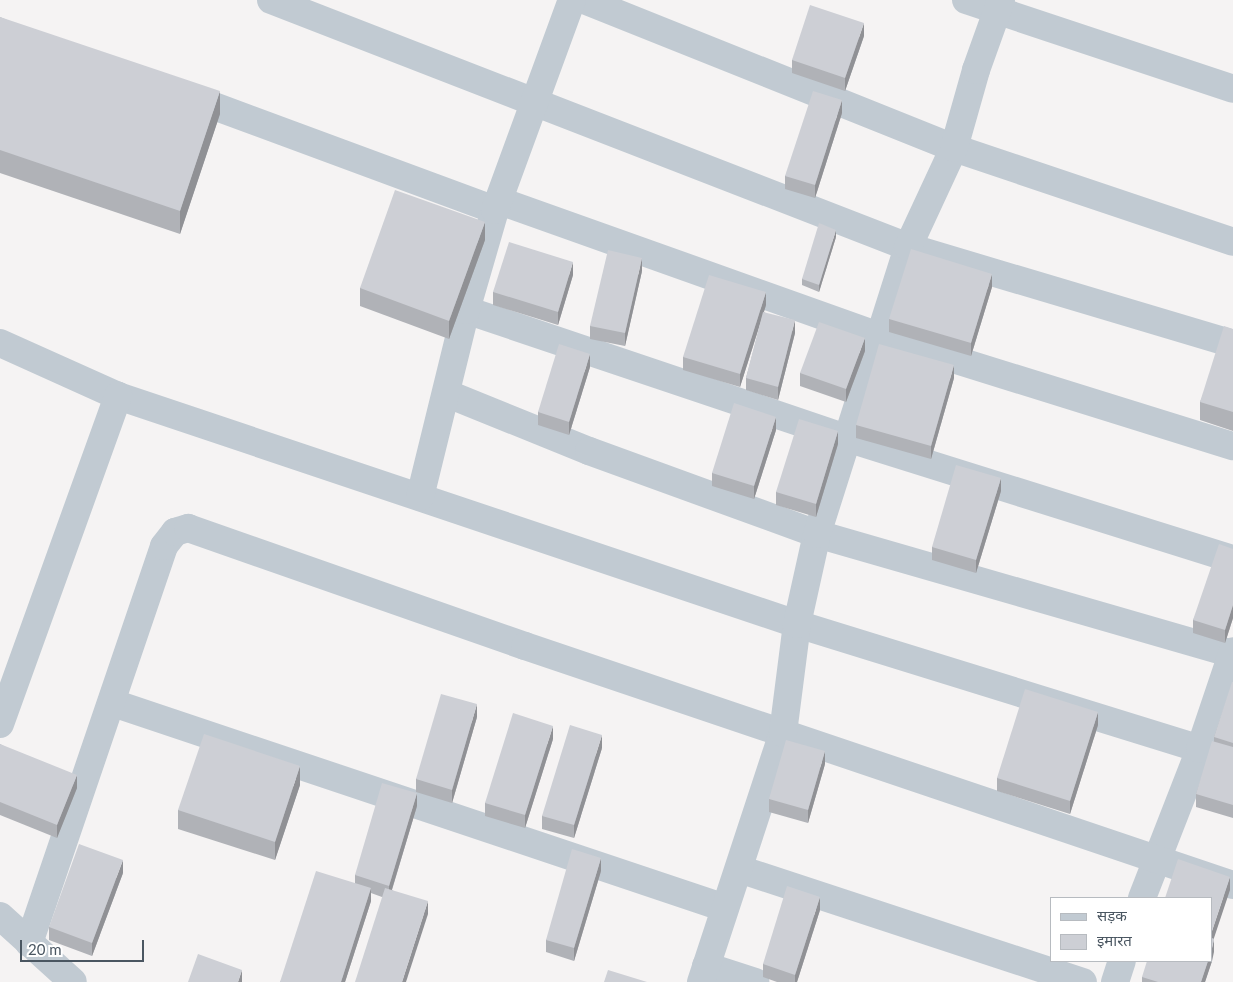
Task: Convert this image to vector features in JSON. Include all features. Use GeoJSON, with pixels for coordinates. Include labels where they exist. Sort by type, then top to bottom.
{"type":"FeatureCollection","features":[{"type":"Feature","properties":{"kind":"street"},"geometry":{"type":"LineString","coordinates":[[272,0],[908,248],[1233,344]]}},
{"type":"Feature","properties":{"kind":"street"},"geometry":{"type":"LineString","coordinates":[[420,497],[448,394],[466,310],[497,205],[572,0]]}},
{"type":"Feature","properties":{"kind":"street"},"geometry":{"type":"LineString","coordinates":[[584,0],[954,148],[1233,242]]}},
{"type":"Feature","properties":{"kind":"street"},"geometry":{"type":"LineString","coordinates":[[966,0],[1000,5],[1233,90]]}},
{"type":"Feature","properties":{"kind":"street"},"geometry":{"type":"LineString","coordinates":[[755,982],[704,974],[783,733],[797,624],[817,534],[846,438],[908,248],[954,148],[976,70],[1000,5]]}},
{"type":"Feature","properties":{"kind":"street"},"geometry":{"type":"LineString","coordinates":[[159,86],[497,205],[879,336],[1233,446]]}},
{"type":"Feature","properties":{"kind":"street"},"geometry":{"type":"LineString","coordinates":[[466,310],[846,438],[1233,559]]}},
{"type":"Feature","properties":{"kind":"street"},"geometry":{"type":"LineString","coordinates":[[0,343],[118,396],[797,624],[1200,749]]}},
{"type":"Feature","properties":{"kind":"street"},"geometry":{"type":"LineString","coordinates":[[448,394],[589,451],[817,534],[1233,653],[1200,749],[1155,859],[1142,897]]}},
{"type":"Feature","properties":{"kind":"street"},"geometry":{"type":"LineString","coordinates":[[0,724],[118,396]]}},
{"type":"Feature","properties":{"kind":"street"},"geometry":{"type":"LineString","coordinates":[[29,943],[113,703],[164,546],[175,532],[188,528],[783,733],[1233,885]]}},
{"type":"Feature","properties":{"kind":"street"},"geometry":{"type":"LineString","coordinates":[[113,703],[725,908]]}},
{"type":"Feature","properties":{"kind":"street"},"geometry":{"type":"LineString","coordinates":[[738,869],[1083,982]]}},
{"type":"Feature","properties":{"kind":"street"},"geometry":{"type":"LineString","coordinates":[[0,916],[73,982]]}},
{"type":"Feature","properties":{"kind":"street"},"geometry":{"type":"LineString","coordinates":[[1115,982],[1122,962]]}},
{"type":"Feature","properties":{"kind":"building"},"geometry":{"type":"Polygon","coordinates":[[[810,5],[864,23],[845,78],[792,60],[810,5]]]}},
{"type":"Feature","properties":{"kind":"building"},"geometry":{"type":"Polygon","coordinates":[[[0,17],[220,91],[180,211],[0,150],[0,17]]]}},
{"type":"Feature","properties":{"kind":"building"},"geometry":{"type":"Polygon","coordinates":[[[813,91],[842,100],[815,185],[785,176],[813,91]]]}},
{"type":"Feature","properties":{"kind":"building"},"geometry":{"type":"Polygon","coordinates":[[[395,190],[485,222],[449,321],[360,288],[395,190]]]}},
{"type":"Feature","properties":{"kind":"building"},"geometry":{"type":"Polygon","coordinates":[[[819,223],[836,230],[819,285],[802,279],[819,223]]]}},
{"type":"Feature","properties":{"kind":"building"},"geometry":{"type":"Polygon","coordinates":[[[509,242],[573,262],[558,312],[493,292],[509,242]]]}},
{"type":"Feature","properties":{"kind":"building"},"geometry":{"type":"Polygon","coordinates":[[[911,249],[992,274],[971,343],[889,319],[911,249]]]}},
{"type":"Feature","properties":{"kind":"building"},"geometry":{"type":"Polygon","coordinates":[[[608,250],[642,258],[625,333],[590,326],[608,250]]]}},
{"type":"Feature","properties":{"kind":"building"},"geometry":{"type":"Polygon","coordinates":[[[709,275],[766,292],[740,374],[683,357],[709,275]]]}},
{"type":"Feature","properties":{"kind":"building"},"geometry":{"type":"Polygon","coordinates":[[[763,312],[795,320],[778,387],[746,378],[763,312]]]}},
{"type":"Feature","properties":{"kind":"building"},"geometry":{"type":"Polygon","coordinates":[[[819,322],[865,338],[846,389],[800,373],[819,322]]]}},
{"type":"Feature","properties":{"kind":"building"},"geometry":{"type":"Polygon","coordinates":[[[1224,326],[1233,329],[1233,412],[1200,402],[1224,326]]]}},
{"type":"Feature","properties":{"kind":"building"},"geometry":{"type":"Polygon","coordinates":[[[559,344],[590,354],[569,422],[538,412],[559,344]]]}},
{"type":"Feature","properties":{"kind":"building"},"geometry":{"type":"Polygon","coordinates":[[[879,344],[954,365],[931,446],[856,425],[879,344]]]}},
{"type":"Feature","properties":{"kind":"building"},"geometry":{"type":"Polygon","coordinates":[[[734,403],[776,417],[754,486],[712,473],[734,403]]]}},
{"type":"Feature","properties":{"kind":"building"},"geometry":{"type":"Polygon","coordinates":[[[799,419],[838,431],[816,504],[776,492],[799,419]]]}},
{"type":"Feature","properties":{"kind":"building"},"geometry":{"type":"Polygon","coordinates":[[[956,465],[1001,478],[976,560],[932,547],[956,465]]]}},
{"type":"Feature","properties":{"kind":"building"},"geometry":{"type":"Polygon","coordinates":[[[1219,544],[1233,549],[1233,605],[1225,630],[1193,620],[1219,544]]]}},
{"type":"Feature","properties":{"kind":"building"},"geometry":{"type":"Polygon","coordinates":[[[1233,682],[1233,743],[1214,737],[1233,682]]]}},
{"type":"Feature","properties":{"kind":"building"},"geometry":{"type":"Polygon","coordinates":[[[1025,689],[1098,712],[1070,801],[997,778],[1025,689]]]}},
{"type":"Feature","properties":{"kind":"building"},"geometry":{"type":"Polygon","coordinates":[[[441,694],[477,704],[452,790],[416,779],[441,694]]]}},
{"type":"Feature","properties":{"kind":"building"},"geometry":{"type":"Polygon","coordinates":[[[513,713],[553,726],[525,815],[485,803],[513,713]]]}},
{"type":"Feature","properties":{"kind":"building"},"geometry":{"type":"Polygon","coordinates":[[[570,725],[602,735],[574,825],[542,816],[570,725]]]}},
{"type":"Feature","properties":{"kind":"building"},"geometry":{"type":"Polygon","coordinates":[[[204,734],[300,766],[275,842],[178,810],[204,734]]]}},
{"type":"Feature","properties":{"kind":"building"},"geometry":{"type":"Polygon","coordinates":[[[786,740],[825,751],[808,810],[769,799],[786,740]]]}},
{"type":"Feature","properties":{"kind":"building"},"geometry":{"type":"Polygon","coordinates":[[[1212,741],[1233,747],[1233,805],[1196,794],[1212,741]]]}},
{"type":"Feature","properties":{"kind":"building"},"geometry":{"type":"Polygon","coordinates":[[[0,744],[77,775],[57,825],[0,802],[0,744]]]}},
{"type":"Feature","properties":{"kind":"building"},"geometry":{"type":"Polygon","coordinates":[[[382,783],[417,793],[389,886],[355,875],[382,783]]]}},
{"type":"Feature","properties":{"kind":"building"},"geometry":{"type":"Polygon","coordinates":[[[79,844],[123,860],[92,943],[49,927],[79,844]]]}},
{"type":"Feature","properties":{"kind":"building"},"geometry":{"type":"Polygon","coordinates":[[[572,849],[601,858],[574,948],[546,940],[572,849]]]}},
{"type":"Feature","properties":{"kind":"building"},"geometry":{"type":"Polygon","coordinates":[[[1178,859],[1230,877],[1213,928],[1213,897],[1165,897],[1178,859]]]}},
{"type":"Feature","properties":{"kind":"building"},"geometry":{"type":"Polygon","coordinates":[[[316,871],[371,888],[341,982],[280,982],[316,871]]]}},
{"type":"Feature","properties":{"kind":"building"},"geometry":{"type":"Polygon","coordinates":[[[787,886],[820,897],[795,975],[763,964],[787,886]]]}},
{"type":"Feature","properties":{"kind":"building"},"geometry":{"type":"Polygon","coordinates":[[[385,888],[428,901],[402,982],[355,982],[385,888]]]}},
{"type":"Feature","properties":{"kind":"building"},"geometry":{"type":"Polygon","coordinates":[[[198,954],[242,970],[238,982],[188,982],[198,954]]]}},
{"type":"Feature","properties":{"kind":"building"},"geometry":{"type":"Polygon","coordinates":[[[1147,962],[1208,962],[1201,982],[1158,982],[1142,977],[1147,962]]]}},
{"type":"Feature","properties":{"kind":"building"},"geometry":{"type":"Polygon","coordinates":[[[608,970],[647,982],[604,982],[608,970]]]}}]}
